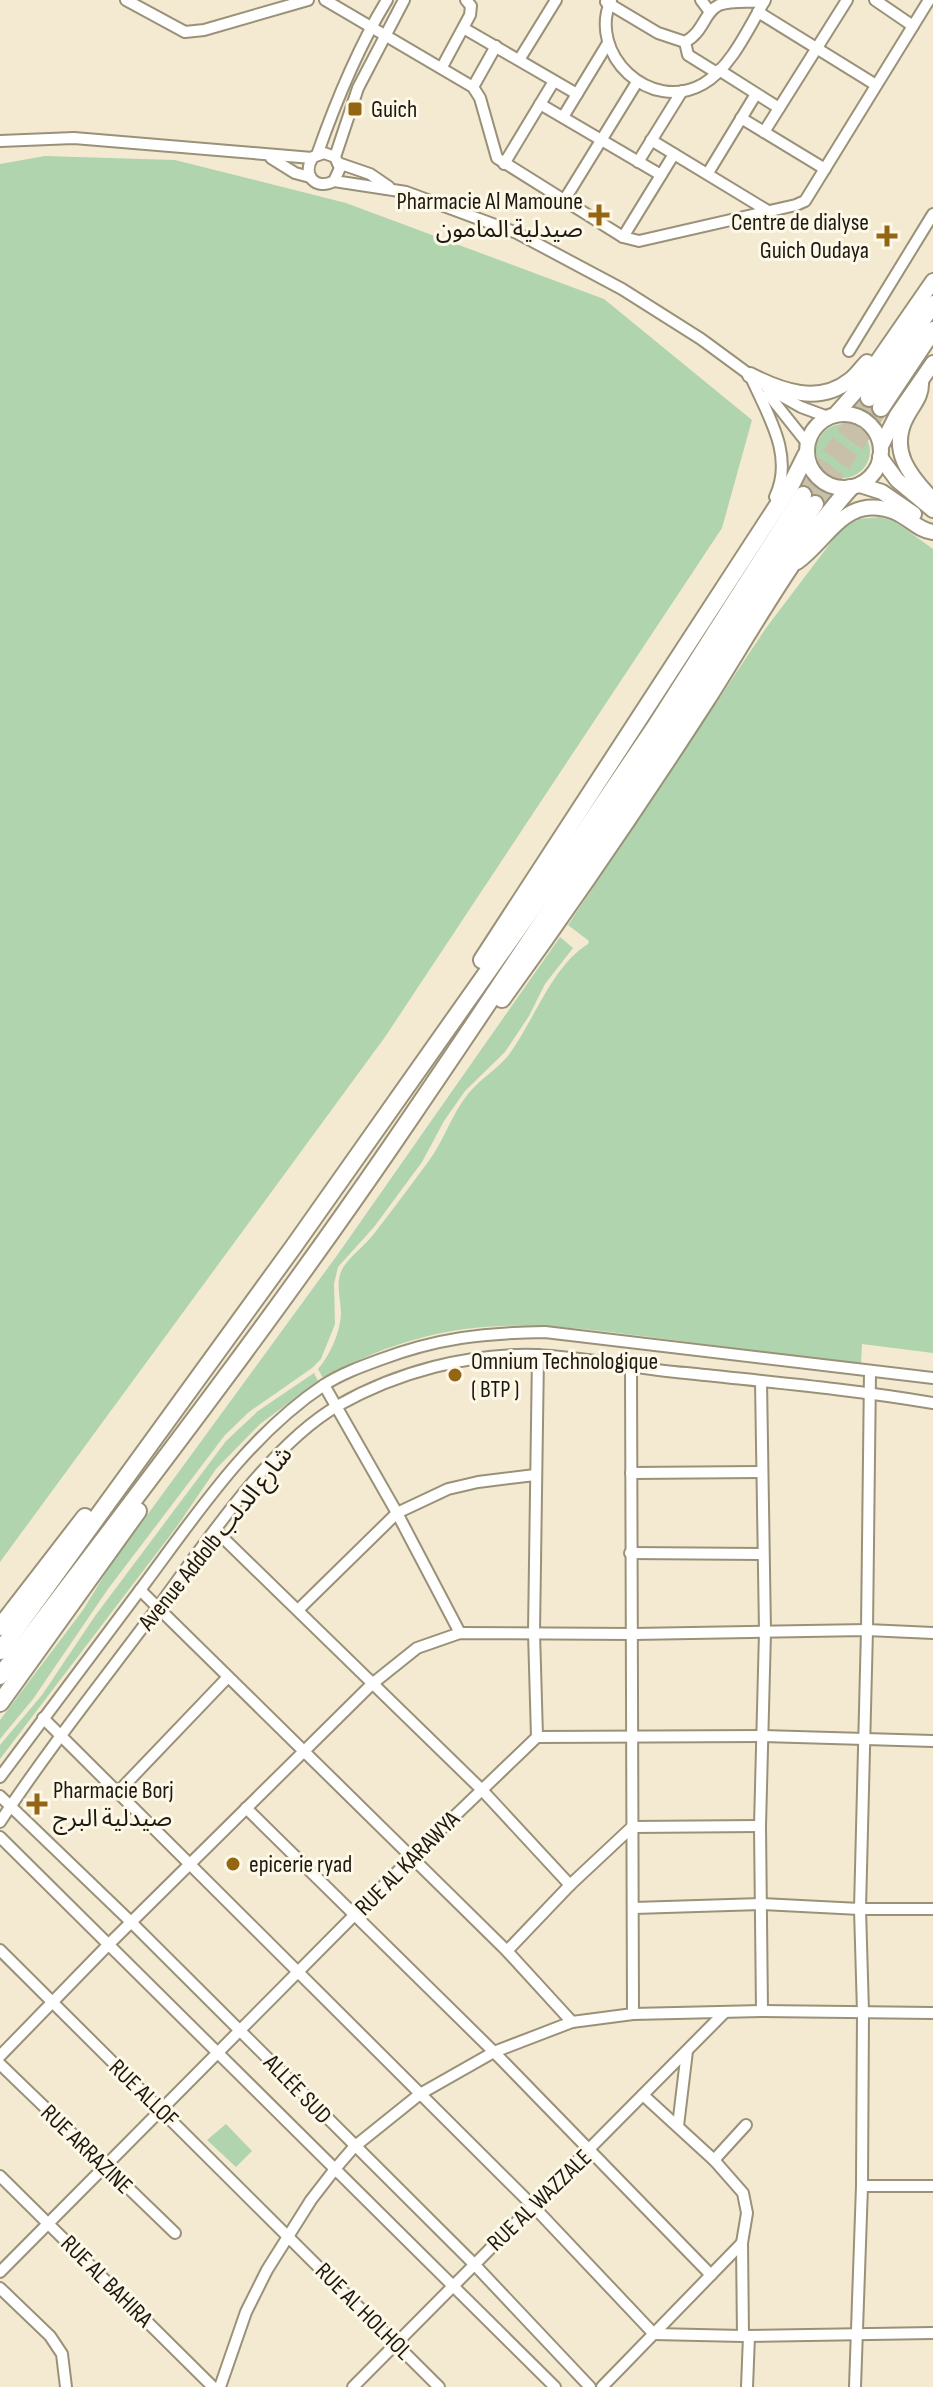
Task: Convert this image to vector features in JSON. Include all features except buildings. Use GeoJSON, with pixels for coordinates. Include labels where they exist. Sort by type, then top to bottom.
{"type":"FeatureCollection","features":[{"type":"Feature","properties":{"kind":"highway"},"geometry":{"type":"LineString","coordinates":[[933,304],[875,403],[933,330]]}},
{"type":"Feature","properties":{"kind":"highway"},"geometry":{"type":"LineString","coordinates":[[425,1058],[458,997],[797,476],[807,449]]}},
{"type":"Feature","properties":{"kind":"highway"},"geometry":{"type":"LineString","coordinates":[[441,1071],[492,1013],[557,923],[793,565],[834,506],[855,486]]}},
{"type":"Feature","properties":{"kind":"highway"},"geometry":{"type":"LineString","coordinates":[[0,1651],[294,1246],[534,906],[809,499],[665,734],[441,1071],[312,1258],[0,1676]]}},
{"type":"Feature","properties":{"kind":"highway"},"geometry":{"type":"LineString","coordinates":[[0,1627],[117,1476],[148,1444]]}},
{"type":"Feature","properties":{"kind":"highway"},"geometry":{"type":"LineString","coordinates":[[0,1703],[135,1516],[164,1460]]}},
{"type":"Feature","properties":{"kind":"main road"},"geometry":{"type":"LineString","coordinates":[[933,281],[852,397],[817,425],[807,449],[814,474],[821,481],[830,486],[855,486],[882,492],[933,531]]}},
{"type":"Feature","properties":{"kind":"main road"},"geometry":{"type":"LineString","coordinates":[[750,375],[784,391],[813,394],[849,382],[872,358],[884,351]]}},
{"type":"Feature","properties":{"kind":"main road"},"geometry":{"type":"LineString","coordinates":[[855,486],[873,473],[897,415],[933,363]]}},
{"type":"Feature","properties":{"kind":"main road"},"geometry":{"type":"LineString","coordinates":[[921,381],[920,393],[902,427],[899,447],[907,469],[933,500]]}},
{"type":"Feature","properties":{"kind":"main road"},"geometry":{"type":"LineString","coordinates":[[832,416],[853,414],[875,430],[881,452],[897,480],[933,510]]}},
{"type":"Feature","properties":{"kind":"main road"},"geometry":{"type":"LineString","coordinates":[[793,565],[811,551],[833,525],[858,511],[886,510],[922,529],[933,531]]}},
{"type":"Feature","properties":{"kind":"street"},"geometry":{"type":"LineString","coordinates":[[126,0],[185,32],[204,30],[308,0]]}},
{"type":"Feature","properties":{"kind":"street"},"geometry":{"type":"LineString","coordinates":[[325,0],[473,87],[480,98],[494,153],[504,164],[623,237],[639,241],[805,201],[929,0]]}},
{"type":"Feature","properties":{"kind":"street"},"geometry":{"type":"LineString","coordinates":[[310,177],[307,170],[346,77],[387,0]]}},
{"type":"Feature","properties":{"kind":"street"},"geometry":{"type":"LineString","coordinates":[[334,181],[339,172],[336,160],[358,88],[404,0]]}},
{"type":"Feature","properties":{"kind":"street"},"geometry":{"type":"LineString","coordinates":[[442,67],[465,29],[471,9],[466,0]]}},
{"type":"Feature","properties":{"kind":"street"},"geometry":{"type":"LineString","coordinates":[[519,60],[555,0]]}},
{"type":"Feature","properties":{"kind":"street"},"geometry":{"type":"LineString","coordinates":[[701,0],[710,12]]}},
{"type":"Feature","properties":{"kind":"street"},"geometry":{"type":"LineString","coordinates":[[764,132],[847,0]]}},
{"type":"Feature","properties":{"kind":"street"},"geometry":{"type":"LineString","coordinates":[[877,0],[913,26]]}},
{"type":"Feature","properties":{"kind":"street"},"geometry":{"type":"LineString","coordinates":[[685,42],[658,33],[608,1],[608,43],[624,71],[649,88],[682,91],[705,83],[718,72],[762,5]]}},
{"type":"Feature","properties":{"kind":"street"},"geometry":{"type":"LineString","coordinates":[[685,42],[699,32],[716,6],[726,2],[762,5],[817,49],[876,85]]}},
{"type":"Feature","properties":{"kind":"street"},"geometry":{"type":"LineString","coordinates":[[465,29],[577,94]]}},
{"type":"Feature","properties":{"kind":"street"},"geometry":{"type":"LineString","coordinates":[[685,42],[688,55],[779,108]]}},
{"type":"Feature","properties":{"kind":"street"},"geometry":{"type":"LineString","coordinates":[[563,117],[608,43]]}},
{"type":"Feature","properties":{"kind":"street"},"geometry":{"type":"LineString","coordinates":[[473,87],[496,46]]}},
{"type":"Feature","properties":{"kind":"street"},"geometry":{"type":"LineString","coordinates":[[504,164],[554,81]]}},
{"type":"Feature","properties":{"kind":"street"},"geometry":{"type":"LineString","coordinates":[[565,199],[637,82]]}},
{"type":"Feature","properties":{"kind":"street"},"geometry":{"type":"LineString","coordinates":[[638,162],[682,91]]}},
{"type":"Feature","properties":{"kind":"street"},"geometry":{"type":"LineString","coordinates":[[708,173],[756,94]]}},
{"type":"Feature","properties":{"kind":"street"},"geometry":{"type":"LineString","coordinates":[[540,104],[661,175]]}},
{"type":"Feature","properties":{"kind":"street"},"geometry":{"type":"LineString","coordinates":[[741,118],[825,169]]}},
{"type":"Feature","properties":{"kind":"street"},"geometry":{"type":"LineString","coordinates":[[0,141],[74,138],[269,157],[314,157],[324,153],[370,174],[391,188]]}},
{"type":"Feature","properties":{"kind":"street"},"geometry":{"type":"LineString","coordinates":[[295,156],[310,150],[323,138]]}},
{"type":"Feature","properties":{"kind":"street"},"geometry":{"type":"LineString","coordinates":[[651,140],[768,211]]}},
{"type":"Feature","properties":{"kind":"street"},"geometry":{"type":"LineString","coordinates":[[623,237],[674,154]]}},
{"type":"Feature","properties":{"kind":"street"},"geometry":{"type":"LineString","coordinates":[[269,157],[321,185],[334,181],[391,188],[462,211],[547,248],[659,311],[777,394],[832,416]]}},
{"type":"Feature","properties":{"kind":"street"},"geometry":{"type":"LineString","coordinates":[[849,351],[933,214]]}},
{"type":"Feature","properties":{"kind":"street"},"geometry":{"type":"LineString","coordinates":[[750,375],[778,405],[807,449]]}},
{"type":"Feature","properties":{"kind":"street"},"geometry":{"type":"LineString","coordinates":[[750,375],[783,457],[780,487],[758,535]]}},
{"type":"Feature","properties":{"kind":"street","name":"Avenue Addolb شارع الدلب"},"geometry":{"type":"LineString","coordinates":[[0,1777],[207,1500],[244,1456],[282,1419],[324,1385],[354,1369],[419,1346],[510,1331],[560,1333],[933,1378]]}},
{"type":"Feature","properties":{"kind":"street"},"geometry":{"type":"LineString","coordinates":[[538,1355],[534,1632],[537,1737],[763,1736],[933,1741]]}},
{"type":"Feature","properties":{"kind":"street","name":"Avenue Addolb شارع الدلب"},"geometry":{"type":"LineString","coordinates":[[0,1822],[215,1530],[269,1463],[337,1406],[391,1380],[438,1366],[538,1355],[631,1368],[869,1392],[933,1403]]}},
{"type":"Feature","properties":{"kind":"street"},"geometry":{"type":"LineString","coordinates":[[631,1368],[633,2014]]}},
{"type":"Feature","properties":{"kind":"street"},"geometry":{"type":"LineString","coordinates":[[855,2387],[862,2186],[860,1909],[870,1371]]}},
{"type":"Feature","properties":{"kind":"street"},"geometry":{"type":"LineString","coordinates":[[761,1381],[765,1632],[760,1826],[762,2011]]}},
{"type":"Feature","properties":{"kind":"street"},"geometry":{"type":"LineString","coordinates":[[324,1385],[397,1513],[460,1633]]}},
{"type":"Feature","properties":{"kind":"street"},"geometry":{"type":"LineString","coordinates":[[631,1473],[761,1472]]}},
{"type":"Feature","properties":{"kind":"street"},"geometry":{"type":"LineString","coordinates":[[298,1610],[397,1513],[448,1489],[535,1475]]}},
{"type":"Feature","properties":{"kind":"street"},"geometry":{"type":"LineString","coordinates":[[215,1530],[482,1790],[570,1885]]}},
{"type":"Feature","properties":{"kind":"street"},"geometry":{"type":"LineString","coordinates":[[630,1553],[762,1554]]}},
{"type":"Feature","properties":{"kind":"street"},"geometry":{"type":"LineString","coordinates":[[140,1590],[507,1951],[572,2022]]}},
{"type":"Feature","properties":{"kind":"street"},"geometry":{"type":"LineString","coordinates":[[0,2056],[304,1750],[372,1684],[417,1648],[460,1633],[867,1630],[933,1633]]}},
{"type":"Feature","properties":{"kind":"street"},"geometry":{"type":"LineString","coordinates":[[118,1792],[228,1677]]}},
{"type":"Feature","properties":{"kind":"street"},"geometry":{"type":"LineString","coordinates":[[43,1718],[533,2206],[654,2334],[933,2333]]}},
{"type":"Feature","properties":{"kind":"street","name":"RUE AL KARAWYA"},"geometry":{"type":"LineString","coordinates":[[0,2272],[411,1858],[537,1737]]}},
{"type":"Feature","properties":{"kind":"street","name":"ALLÉE SUD"},"geometry":{"type":"LineString","coordinates":[[0,1796],[473,2263],[590,2387]]}},
{"type":"Feature","properties":{"kind":"street"},"geometry":{"type":"LineString","coordinates":[[246,1808],[494,2052],[711,2275]]}},
{"type":"Feature","properties":{"kind":"street"},"geometry":{"type":"LineString","coordinates":[[507,1951],[570,1885],[632,1827],[760,1826]]}},
{"type":"Feature","properties":{"kind":"street","name":"ALLÉE SUD"},"geometry":{"type":"LineString","coordinates":[[0,1837],[555,2387]]}},
{"type":"Feature","properties":{"kind":"street"},"geometry":{"type":"LineString","coordinates":[[634,1908],[761,1904],[933,1909]]}},
{"type":"Feature","properties":{"kind":"street","name":"RUE ALLOF"},"geometry":{"type":"LineString","coordinates":[[0,1950],[288,2236]]}},
{"type":"Feature","properties":{"kind":"street"},"geometry":{"type":"LineString","coordinates":[[220,2387],[246,2312],[288,2236],[335,2169],[354,2147],[420,2094],[494,2052],[572,2022],[633,2014],[762,2011],[933,2013]]}},
{"type":"Feature","properties":{"kind":"street","name":"RUE AL WAZZALE"},"geometry":{"type":"LineString","coordinates":[[353,2387],[725,2012]]}},
{"type":"Feature","properties":{"kind":"street"},"geometry":{"type":"LineString","coordinates":[[678,2126],[687,2051]]}},
{"type":"Feature","properties":{"kind":"street","name":"RUE ARRAZINE"},"geometry":{"type":"LineString","coordinates":[[0,2064],[175,2233]]}},
{"type":"Feature","properties":{"kind":"street"},"geometry":{"type":"LineString","coordinates":[[643,2095],[714,2160],[743,2193],[747,2213],[742,2243],[747,2387]]}},
{"type":"Feature","properties":{"kind":"street"},"geometry":{"type":"LineString","coordinates":[[714,2160],[746,2125]]}},
{"type":"Feature","properties":{"kind":"street","name":"RUE AL BAHIRA"},"geometry":{"type":"LineString","coordinates":[[0,2176],[213,2387]]}},
{"type":"Feature","properties":{"kind":"street"},"geometry":{"type":"LineString","coordinates":[[862,2186],[933,2186]]}},
{"type":"Feature","properties":{"kind":"street","name":"RUE AL HOLHOL"},"geometry":{"type":"LineString","coordinates":[[288,2236],[439,2387]]}},
{"type":"Feature","properties":{"kind":"street"},"geometry":{"type":"LineString","coordinates":[[602,2387],[742,2243]]}},
{"type":"Feature","properties":{"kind":"street"},"geometry":{"type":"LineString","coordinates":[[0,2288],[50,2336],[62,2354],[66,2387]]}},
{"type":"Feature","properties":{"kind":"green space"},"geometry":{"type":"Polygon","coordinates":[[[45,156],[175,160],[346,203],[604,299],[752,420],[722,528],[385,1037],[0,1562],[0,164],[45,156]]]}},
{"type":"Feature","properties":{"kind":"green space"},"geometry":{"type":"Polygon","coordinates":[[[843,424],[862,432],[870,451],[862,470],[843,478],[824,470],[816,451],[824,432],[843,424]]]}},
{"type":"Feature","properties":{"kind":"green space"},"geometry":{"type":"Polygon","coordinates":[[[879,517],[894,521],[933,549],[933,1353],[862,1344],[861,1364],[579,1329],[494,1326],[412,1340],[323,1378],[318,1369],[339,1329],[339,1284],[344,1266],[373,1235],[428,1162],[468,1094],[508,1056],[564,966],[588,944],[589,941],[568,925],[766,628],[841,529],[859,519],[879,517]]]}},
{"type":"Feature","properties":{"kind":"green space"},"geometry":{"type":"Polygon","coordinates":[[[560,937],[573,948],[545,984],[529,1016],[505,1052],[465,1091],[444,1121],[422,1162],[374,1227],[338,1267],[334,1284],[335,1324],[321,1359],[249,1412],[225,1435],[108,1589],[33,1699],[0,1739],[0,1720],[83,1610],[110,1566],[338,1254],[560,937]]]}},
{"type":"Feature","properties":{"kind":"green space"},"geometry":{"type":"Polygon","coordinates":[[[314,1373],[318,1381],[260,1424],[216,1469],[178,1525],[0,1759],[0,1745],[42,1695],[95,1616],[226,1441],[258,1411],[314,1373]]]}},
{"type":"Feature","properties":{"kind":"green space"},"geometry":{"type":"Polygon","coordinates":[[[226,2124],[252,2151],[236,2167],[207,2140],[226,2124]]]}},
{"type":"Feature","properties":{"kind":"tunnel"},"geometry":{"type":"LineString","coordinates":[[803,495],[869,398]]}},
{"type":"Feature","properties":{"kind":"tunnel"},"geometry":{"type":"LineString","coordinates":[[815,504],[881,408]]}},
{"type":"Feature","properties":{"kind":"place","name":"Guich"},"geometry":{"type":"Point","coordinates":[355,109]}},
{"type":"Feature","properties":{"kind":"place","name":"Pharmacie Al Mamoune صيدلية المامون"},"geometry":{"type":"Point","coordinates":[599,215]}},
{"type":"Feature","properties":{"kind":"place","name":"Centre de dialyse Guich Oudaya"},"geometry":{"type":"Point","coordinates":[887,236]}},
{"type":"Feature","properties":{"kind":"place","name":"Omnium Technologique ( BTP )"},"geometry":{"type":"Point","coordinates":[455,1375]}},
{"type":"Feature","properties":{"kind":"place","name":"Pharmacie Borj صيدلية البرج"},"geometry":{"type":"Point","coordinates":[37,1804]}},
{"type":"Feature","properties":{"kind":"place","name":"epicerie ryad"},"geometry":{"type":"Point","coordinates":[233,1864]}}]}
